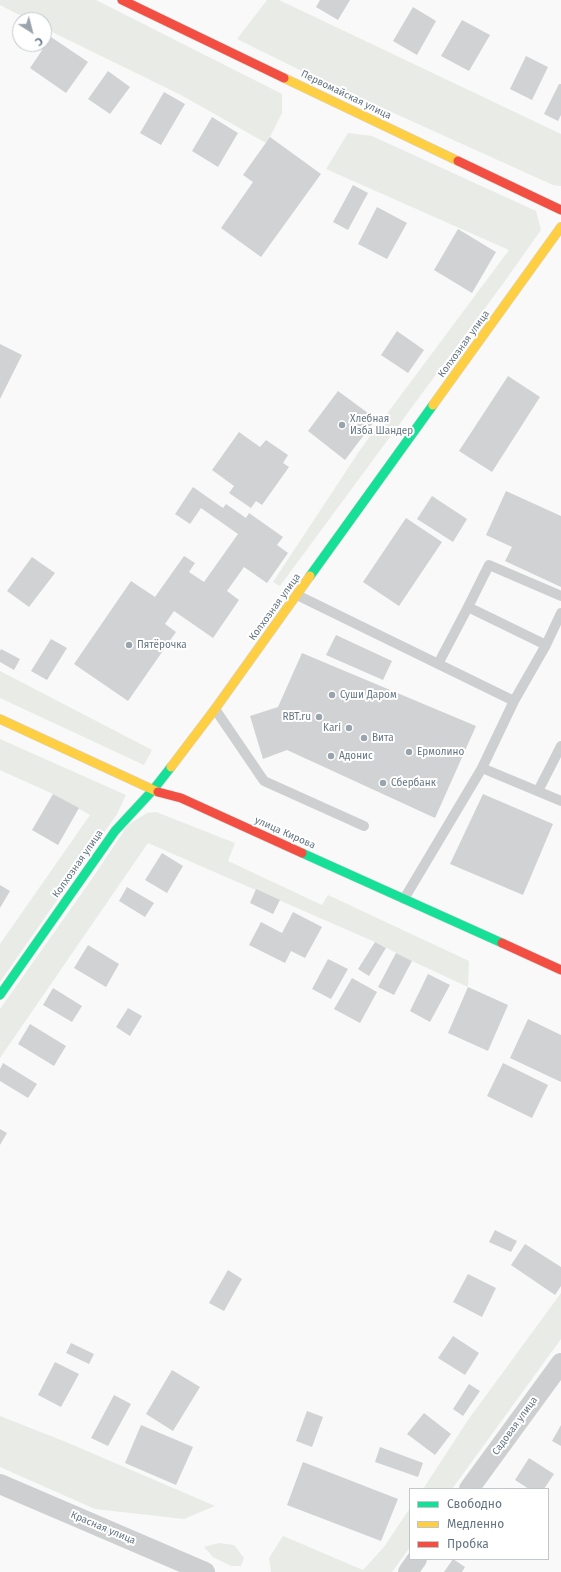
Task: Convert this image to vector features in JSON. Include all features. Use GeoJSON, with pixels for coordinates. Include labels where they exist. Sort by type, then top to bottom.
{"type":"FeatureCollection","features":[{"type":"Feature","properties":{"kind":"street","name":"Первомайская улица"},"geometry":{"type":"LineString","coordinates":[[122,0],[561,210]]}},
{"type":"Feature","properties":{"kind":"street","name":"Колхозная улица"},"geometry":{"type":"LineString","coordinates":[[0,995],[115,831],[153,790],[215,709],[561,227]]}},
{"type":"Feature","properties":{"kind":"street","name":"улица Кирова"},"geometry":{"type":"LineString","coordinates":[[0,719],[153,790],[181,798],[561,970]]}},
{"type":"Feature","properties":{"kind":"street","name":"Садовая улица"},"geometry":{"type":"LineString","coordinates":[[470,1488],[561,1363]]}},
{"type":"Feature","properties":{"kind":"street","name":"Красная улица"},"geometry":{"type":"LineString","coordinates":[[0,1484],[206,1572]]}},
{"type":"Feature","properties":{"kind":"street"},"geometry":{"type":"LineString","coordinates":[[408,1572],[417,1560]]}},
{"type":"Feature","properties":{"kind":"lane"},"geometry":{"type":"LineString","coordinates":[[438,664],[489,565],[561,596]]}},
{"type":"Feature","properties":{"kind":"lane"},"geometry":{"type":"LineString","coordinates":[[297,595],[514,701]]}},
{"type":"Feature","properties":{"kind":"lane"},"geometry":{"type":"LineString","coordinates":[[468,607],[546,644]]}},
{"type":"Feature","properties":{"kind":"lane"},"geometry":{"type":"LineString","coordinates":[[404,899],[482,768],[514,701],[546,644],[561,613]]}},
{"type":"Feature","properties":{"kind":"lane"},"geometry":{"type":"LineString","coordinates":[[215,709],[264,781],[364,826]]}},
{"type":"Feature","properties":{"kind":"lane"},"geometry":{"type":"LineString","coordinates":[[538,791],[561,746]]}},
{"type":"Feature","properties":{"kind":"lane"},"geometry":{"type":"LineString","coordinates":[[482,768],[561,801]]}},
{"type":"Feature","properties":{"kind":"shaded area"},"geometry":{"type":"Polygon","coordinates":[[[0,0],[96,0],[282,94],[282,113],[266,143],[181,95],[52,32],[52,12],[14,12],[0,5],[0,0]]]}},
{"type":"Feature","properties":{"kind":"shaded area"},"geometry":{"type":"Polygon","coordinates":[[[267,0],[279,0],[561,134],[561,186],[553,185],[314,77],[237,39],[267,0]]]}},
{"type":"Feature","properties":{"kind":"shaded area"},"geometry":{"type":"Polygon","coordinates":[[[348,133],[372,136],[536,211],[541,230],[280,586],[273,582],[360,450],[509,250],[326,169],[348,133]]]}},
{"type":"Feature","properties":{"kind":"shaded area"},"geometry":{"type":"Polygon","coordinates":[[[0,671],[152,750],[144,765],[0,698],[0,671]]]}},
{"type":"Feature","properties":{"kind":"shaded area"},"geometry":{"type":"Polygon","coordinates":[[[0,739],[126,795],[117,814],[0,982],[0,944],[90,815],[53,794],[0,770],[0,739]]]}},
{"type":"Feature","properties":{"kind":"shaded area"},"geometry":{"type":"Polygon","coordinates":[[[156,812],[235,843],[228,861],[322,905],[328,895],[469,961],[468,987],[375,942],[148,843],[0,1058],[0,1009],[128,825],[147,813],[156,812]]]}},
{"type":"Feature","properties":{"kind":"shaded area"},"geometry":{"type":"Polygon","coordinates":[[[561,1293],[561,1339],[453,1488],[424,1488],[468,1420],[561,1293]]]}},
{"type":"Feature","properties":{"kind":"shaded area"},"geometry":{"type":"Polygon","coordinates":[[[0,1416],[66,1442],[215,1506],[184,1519],[95,1509],[0,1467],[0,1416]]]}},
{"type":"Feature","properties":{"kind":"shaded area"},"geometry":{"type":"Polygon","coordinates":[[[409,1510],[409,1548],[392,1572],[271,1572],[269,1558],[283,1536],[363,1570],[384,1547],[409,1510]]]}},
{"type":"Feature","properties":{"kind":"shaded area"},"geometry":{"type":"Polygon","coordinates":[[[219,1543],[234,1545],[244,1558],[241,1566],[231,1566],[213,1557],[204,1547],[219,1543]]]}},
{"type":"Feature","properties":{"kind":"building"},"geometry":{"type":"Polygon","coordinates":[[[320,0],[350,0],[338,20],[316,7],[320,0]]]}},
{"type":"Feature","properties":{"kind":"building"},"geometry":{"type":"Polygon","coordinates":[[[413,7],[436,21],[417,55],[393,41],[413,7]]]}},
{"type":"Feature","properties":{"kind":"building"},"geometry":{"type":"Polygon","coordinates":[[[462,20],[490,35],[469,71],[441,56],[462,20]]]}},
{"type":"Feature","properties":{"kind":"building"},"geometry":{"type":"Polygon","coordinates":[[[52,38],[88,62],[66,93],[30,68],[41,52],[52,52],[52,38]]]}},
{"type":"Feature","properties":{"kind":"building"},"geometry":{"type":"Polygon","coordinates":[[[526,56],[548,67],[532,100],[510,89],[526,56]]]}},
{"type":"Feature","properties":{"kind":"building"},"geometry":{"type":"Polygon","coordinates":[[[108,71],[130,87],[110,114],[88,99],[108,71]]]}},
{"type":"Feature","properties":{"kind":"building"},"geometry":{"type":"Polygon","coordinates":[[[559,84],[561,84],[561,115],[558,121],[544,114],[559,84]]]}},
{"type":"Feature","properties":{"kind":"building"},"geometry":{"type":"Polygon","coordinates":[[[164,92],[185,104],[161,145],[140,133],[164,92]]]}},
{"type":"Feature","properties":{"kind":"building"},"geometry":{"type":"Polygon","coordinates":[[[212,117],[238,133],[218,167],[192,151],[212,117]]]}},
{"type":"Feature","properties":{"kind":"building"},"geometry":{"type":"Polygon","coordinates":[[[270,137],[321,174],[261,257],[221,228],[253,182],[243,175],[270,137]]]}},
{"type":"Feature","properties":{"kind":"building"},"geometry":{"type":"Polygon","coordinates":[[[353,185],[368,193],[348,230],[333,222],[353,185]]]}},
{"type":"Feature","properties":{"kind":"building"},"geometry":{"type":"Polygon","coordinates":[[[377,207],[407,223],[387,259],[358,244],[377,207]]]}},
{"type":"Feature","properties":{"kind":"building"},"geometry":{"type":"Polygon","coordinates":[[[458,229],[496,252],[472,293],[434,270],[458,229]]]}},
{"type":"Feature","properties":{"kind":"building"},"geometry":{"type":"Polygon","coordinates":[[[397,331],[424,350],[408,373],[381,355],[397,331]]]}},
{"type":"Feature","properties":{"kind":"building"},"geometry":{"type":"Polygon","coordinates":[[[0,344],[22,355],[0,399],[0,344]]]}},
{"type":"Feature","properties":{"kind":"building"},"geometry":{"type":"Polygon","coordinates":[[[508,376],[540,397],[492,472],[459,451],[508,376]]]}},
{"type":"Feature","properties":{"kind":"building","name":"Хлебная Изба Шандер"},"geometry":{"type":"Polygon","coordinates":[[[338,391],[376,419],[345,460],[308,431],[338,391]]]}},
{"type":"Feature","properties":{"kind":"building"},"geometry":{"type":"Polygon","coordinates":[[[239,432],[260,447],[266,440],[288,455],[283,463],[289,467],[262,505],[256,501],[251,508],[229,493],[234,486],[212,470],[239,432]]]}},
{"type":"Feature","properties":{"kind":"building"},"geometry":{"type":"Polygon","coordinates":[[[193,487],[223,508],[226,504],[246,518],[249,513],[283,537],[277,545],[288,553],[267,583],[244,567],[227,591],[239,600],[213,638],[174,611],[165,624],[176,632],[128,701],[74,664],[131,581],[155,597],[184,556],[195,563],[189,572],[204,582],[238,534],[201,508],[190,524],[175,514],[193,487]]]}},
{"type":"Feature","properties":{"kind":"building"},"geometry":{"type":"Polygon","coordinates":[[[506,491],[561,516],[561,587],[505,561],[512,547],[486,535],[506,491]]]}},
{"type":"Feature","properties":{"kind":"building"},"geometry":{"type":"Polygon","coordinates":[[[432,496],[467,519],[453,542],[417,519],[432,496]]]}},
{"type":"Feature","properties":{"kind":"building"},"geometry":{"type":"Polygon","coordinates":[[[406,518],[442,542],[399,606],[363,582],[406,518]]]}},
{"type":"Feature","properties":{"kind":"building"},"geometry":{"type":"Polygon","coordinates":[[[32,557],[55,573],[29,607],[7,591],[32,557]]]}},
{"type":"Feature","properties":{"kind":"building"},"geometry":{"type":"Polygon","coordinates":[[[336,635],[392,661],[383,680],[326,655],[336,635]]]}},
{"type":"Feature","properties":{"kind":"building"},"geometry":{"type":"Polygon","coordinates":[[[51,639],[67,648],[47,680],[31,671],[51,639]]]}},
{"type":"Feature","properties":{"kind":"building"},"geometry":{"type":"Polygon","coordinates":[[[1,649],[20,659],[14,670],[0,662],[1,649]]]}},
{"type":"Feature","properties":{"kind":"building","name":"Вита"},"geometry":{"type":"Polygon","coordinates":[[[302,653],[476,726],[435,818],[287,750],[263,759],[250,716],[278,707],[302,653]]]}},
{"type":"Feature","properties":{"kind":"building"},"geometry":{"type":"Polygon","coordinates":[[[53,794],[79,808],[58,845],[32,830],[53,794]]]}},
{"type":"Feature","properties":{"kind":"building"},"geometry":{"type":"Polygon","coordinates":[[[483,794],[553,824],[523,895],[450,864],[483,794]]]}},
{"type":"Feature","properties":{"kind":"building"},"geometry":{"type":"Polygon","coordinates":[[[162,853],[183,866],[167,893],[145,880],[162,853]]]}},
{"type":"Feature","properties":{"kind":"building"},"geometry":{"type":"Polygon","coordinates":[[[0,885],[10,891],[0,908],[0,885]]]}},
{"type":"Feature","properties":{"kind":"building"},"geometry":{"type":"Polygon","coordinates":[[[127,887],[154,903],[145,917],[119,901],[127,887]]]}},
{"type":"Feature","properties":{"kind":"building"},"geometry":{"type":"Polygon","coordinates":[[[256,889],[280,900],[273,914],[250,903],[256,889]]]}},
{"type":"Feature","properties":{"kind":"building"},"geometry":{"type":"Polygon","coordinates":[[[293,912],[322,927],[305,958],[291,951],[285,963],[249,945],[261,922],[282,933],[293,912]]]}},
{"type":"Feature","properties":{"kind":"building"},"geometry":{"type":"Polygon","coordinates":[[[375,942],[386,948],[369,976],[358,969],[375,942]]]}},
{"type":"Feature","properties":{"kind":"building"},"geometry":{"type":"Polygon","coordinates":[[[88,945],[119,964],[106,987],[74,968],[88,945]]]}},
{"type":"Feature","properties":{"kind":"building"},"geometry":{"type":"Polygon","coordinates":[[[396,953],[412,961],[394,995],[378,987],[396,953]]]}},
{"type":"Feature","properties":{"kind":"building"},"geometry":{"type":"Polygon","coordinates":[[[328,959],[348,969],[331,999],[312,989],[328,959]]]}},
{"type":"Feature","properties":{"kind":"building"},"geometry":{"type":"Polygon","coordinates":[[[428,974],[450,985],[430,1022],[410,1011],[428,974]]]}},
{"type":"Feature","properties":{"kind":"building"},"geometry":{"type":"Polygon","coordinates":[[[352,978],[377,992],[360,1023],[334,1009],[352,978]]]}},
{"type":"Feature","properties":{"kind":"building"},"geometry":{"type":"Polygon","coordinates":[[[468,987],[508,1005],[488,1051],[448,1033],[468,987]]]}},
{"type":"Feature","properties":{"kind":"building"},"geometry":{"type":"Polygon","coordinates":[[[53,988],[82,1006],[72,1022],[43,1005],[53,988]]]}},
{"type":"Feature","properties":{"kind":"building"},"geometry":{"type":"Polygon","coordinates":[[[128,1008],[142,1016],[130,1036],[116,1027],[128,1008]]]}},
{"type":"Feature","properties":{"kind":"building"},"geometry":{"type":"Polygon","coordinates":[[[528,1019],[561,1035],[561,1082],[510,1058],[528,1019]]]}},
{"type":"Feature","properties":{"kind":"building"},"geometry":{"type":"Polygon","coordinates":[[[30,1024],[66,1046],[54,1066],[18,1044],[30,1024]]]}},
{"type":"Feature","properties":{"kind":"building"},"geometry":{"type":"Polygon","coordinates":[[[3,1063],[37,1084],[28,1098],[0,1081],[0,1069],[3,1063]]]}},
{"type":"Feature","properties":{"kind":"building"},"geometry":{"type":"Polygon","coordinates":[[[503,1063],[548,1085],[532,1118],[487,1096],[503,1063]]]}},
{"type":"Feature","properties":{"kind":"building"},"geometry":{"type":"Polygon","coordinates":[[[0,1129],[7,1133],[0,1145],[0,1129]]]}},
{"type":"Feature","properties":{"kind":"building"},"geometry":{"type":"Polygon","coordinates":[[[495,1230],[517,1241],[511,1252],[489,1242],[495,1230]]]}},
{"type":"Feature","properties":{"kind":"building"},"geometry":{"type":"Polygon","coordinates":[[[525,1244],[561,1267],[561,1286],[555,1295],[511,1265],[525,1244]]]}},
{"type":"Feature","properties":{"kind":"building"},"geometry":{"type":"Polygon","coordinates":[[[228,1270],[242,1279],[224,1311],[209,1303],[228,1270]]]}},
{"type":"Feature","properties":{"kind":"building"},"geometry":{"type":"Polygon","coordinates":[[[468,1274],[496,1288],[482,1317],[453,1302],[468,1274]]]}},
{"type":"Feature","properties":{"kind":"building"},"geometry":{"type":"Polygon","coordinates":[[[453,1336],[479,1353],[465,1375],[438,1358],[453,1336]]]}},
{"type":"Feature","properties":{"kind":"building"},"geometry":{"type":"Polygon","coordinates":[[[71,1343],[94,1354],[89,1364],[66,1353],[71,1343]]]}},
{"type":"Feature","properties":{"kind":"building"},"geometry":{"type":"Polygon","coordinates":[[[55,1362],[79,1374],[61,1407],[38,1395],[55,1362]]]}},
{"type":"Feature","properties":{"kind":"building"},"geometry":{"type":"Polygon","coordinates":[[[172,1370],[200,1387],[173,1431],[146,1414],[172,1370]]]}},
{"type":"Feature","properties":{"kind":"building"},"geometry":{"type":"Polygon","coordinates":[[[469,1384],[480,1391],[463,1416],[453,1409],[469,1384]]]}},
{"type":"Feature","properties":{"kind":"building"},"geometry":{"type":"Polygon","coordinates":[[[114,1395],[131,1404],[108,1446],[91,1438],[114,1395]]]}},
{"type":"Feature","properties":{"kind":"building"},"geometry":{"type":"Polygon","coordinates":[[[307,1411],[323,1417],[312,1447],[296,1441],[307,1411]]]}},
{"type":"Feature","properties":{"kind":"building"},"geometry":{"type":"Polygon","coordinates":[[[424,1413],[451,1434],[435,1455],[407,1434],[424,1413]]]}},
{"type":"Feature","properties":{"kind":"building"},"geometry":{"type":"Polygon","coordinates":[[[141,1425],[193,1447],[176,1485],[125,1463],[141,1425]]]}},
{"type":"Feature","properties":{"kind":"building"},"geometry":{"type":"Polygon","coordinates":[[[561,1425],[561,1446],[552,1441],[561,1425]]]}},
{"type":"Feature","properties":{"kind":"building"},"geometry":{"type":"Polygon","coordinates":[[[380,1447],[423,1463],[418,1477],[375,1462],[380,1447]]]}},
{"type":"Feature","properties":{"kind":"building"},"geometry":{"type":"Polygon","coordinates":[[[529,1458],[554,1474],[545,1488],[527,1488],[515,1480],[529,1458]]]}},
{"type":"Feature","properties":{"kind":"building"},"geometry":{"type":"Polygon","coordinates":[[[303,1462],[398,1499],[381,1541],[287,1505],[303,1462]]]}},
{"type":"Feature","properties":{"kind":"building"},"geometry":{"type":"Polygon","coordinates":[[[452,1560],[465,1567],[462,1572],[444,1572],[452,1560]]]}},
{"type":"Feature","properties":{"kind":"traffic: fast"},"geometry":{"type":"LineString","coordinates":[[310,576],[433,405]]}},
{"type":"Feature","properties":{"kind":"traffic: fast"},"geometry":{"type":"LineString","coordinates":[[0,995],[115,831],[153,790],[171,767]]}},
{"type":"Feature","properties":{"kind":"traffic: fast"},"geometry":{"type":"LineString","coordinates":[[302,853],[502,943]]}},
{"type":"Feature","properties":{"kind":"traffic: slow"},"geometry":{"type":"LineString","coordinates":[[284,78],[458,161]]}},
{"type":"Feature","properties":{"kind":"traffic: slow"},"geometry":{"type":"LineString","coordinates":[[433,405],[561,227]]}},
{"type":"Feature","properties":{"kind":"traffic: slow"},"geometry":{"type":"LineString","coordinates":[[171,767],[215,709],[310,576]]}},
{"type":"Feature","properties":{"kind":"traffic: slow"},"geometry":{"type":"LineString","coordinates":[[0,719],[158,792]]}},
{"type":"Feature","properties":{"kind":"traffic: jam"},"geometry":{"type":"LineString","coordinates":[[122,0],[284,78]]}},
{"type":"Feature","properties":{"kind":"traffic: jam"},"geometry":{"type":"LineString","coordinates":[[458,161],[561,210]]}},
{"type":"Feature","properties":{"kind":"traffic: jam"},"geometry":{"type":"LineString","coordinates":[[158,792],[181,798],[302,853]]}},
{"type":"Feature","properties":{"kind":"traffic: jam"},"geometry":{"type":"LineString","coordinates":[[502,943],[561,970]]}},
{"type":"Feature","properties":{"kind":"place","name":"Хлебная Изба Шандер"},"geometry":{"type":"Point","coordinates":[342,425]}},
{"type":"Feature","properties":{"kind":"place","name":"Пятёрочка"},"geometry":{"type":"Point","coordinates":[129,645]}},
{"type":"Feature","properties":{"kind":"place","name":"Суши Даром"},"geometry":{"type":"Point","coordinates":[332,695]}},
{"type":"Feature","properties":{"kind":"place","name":"RBT.ru"},"geometry":{"type":"Point","coordinates":[319,717]}},
{"type":"Feature","properties":{"kind":"place","name":"Kari"},"geometry":{"type":"Point","coordinates":[349,728]}},
{"type":"Feature","properties":{"kind":"place","name":"Вита"},"geometry":{"type":"Point","coordinates":[364,738]}},
{"type":"Feature","properties":{"kind":"place","name":"Ермолино"},"geometry":{"type":"Point","coordinates":[409,752]}},
{"type":"Feature","properties":{"kind":"place","name":"Адонис"},"geometry":{"type":"Point","coordinates":[331,756]}},
{"type":"Feature","properties":{"kind":"place","name":"Сбербанк"},"geometry":{"type":"Point","coordinates":[383,783]}}]}
